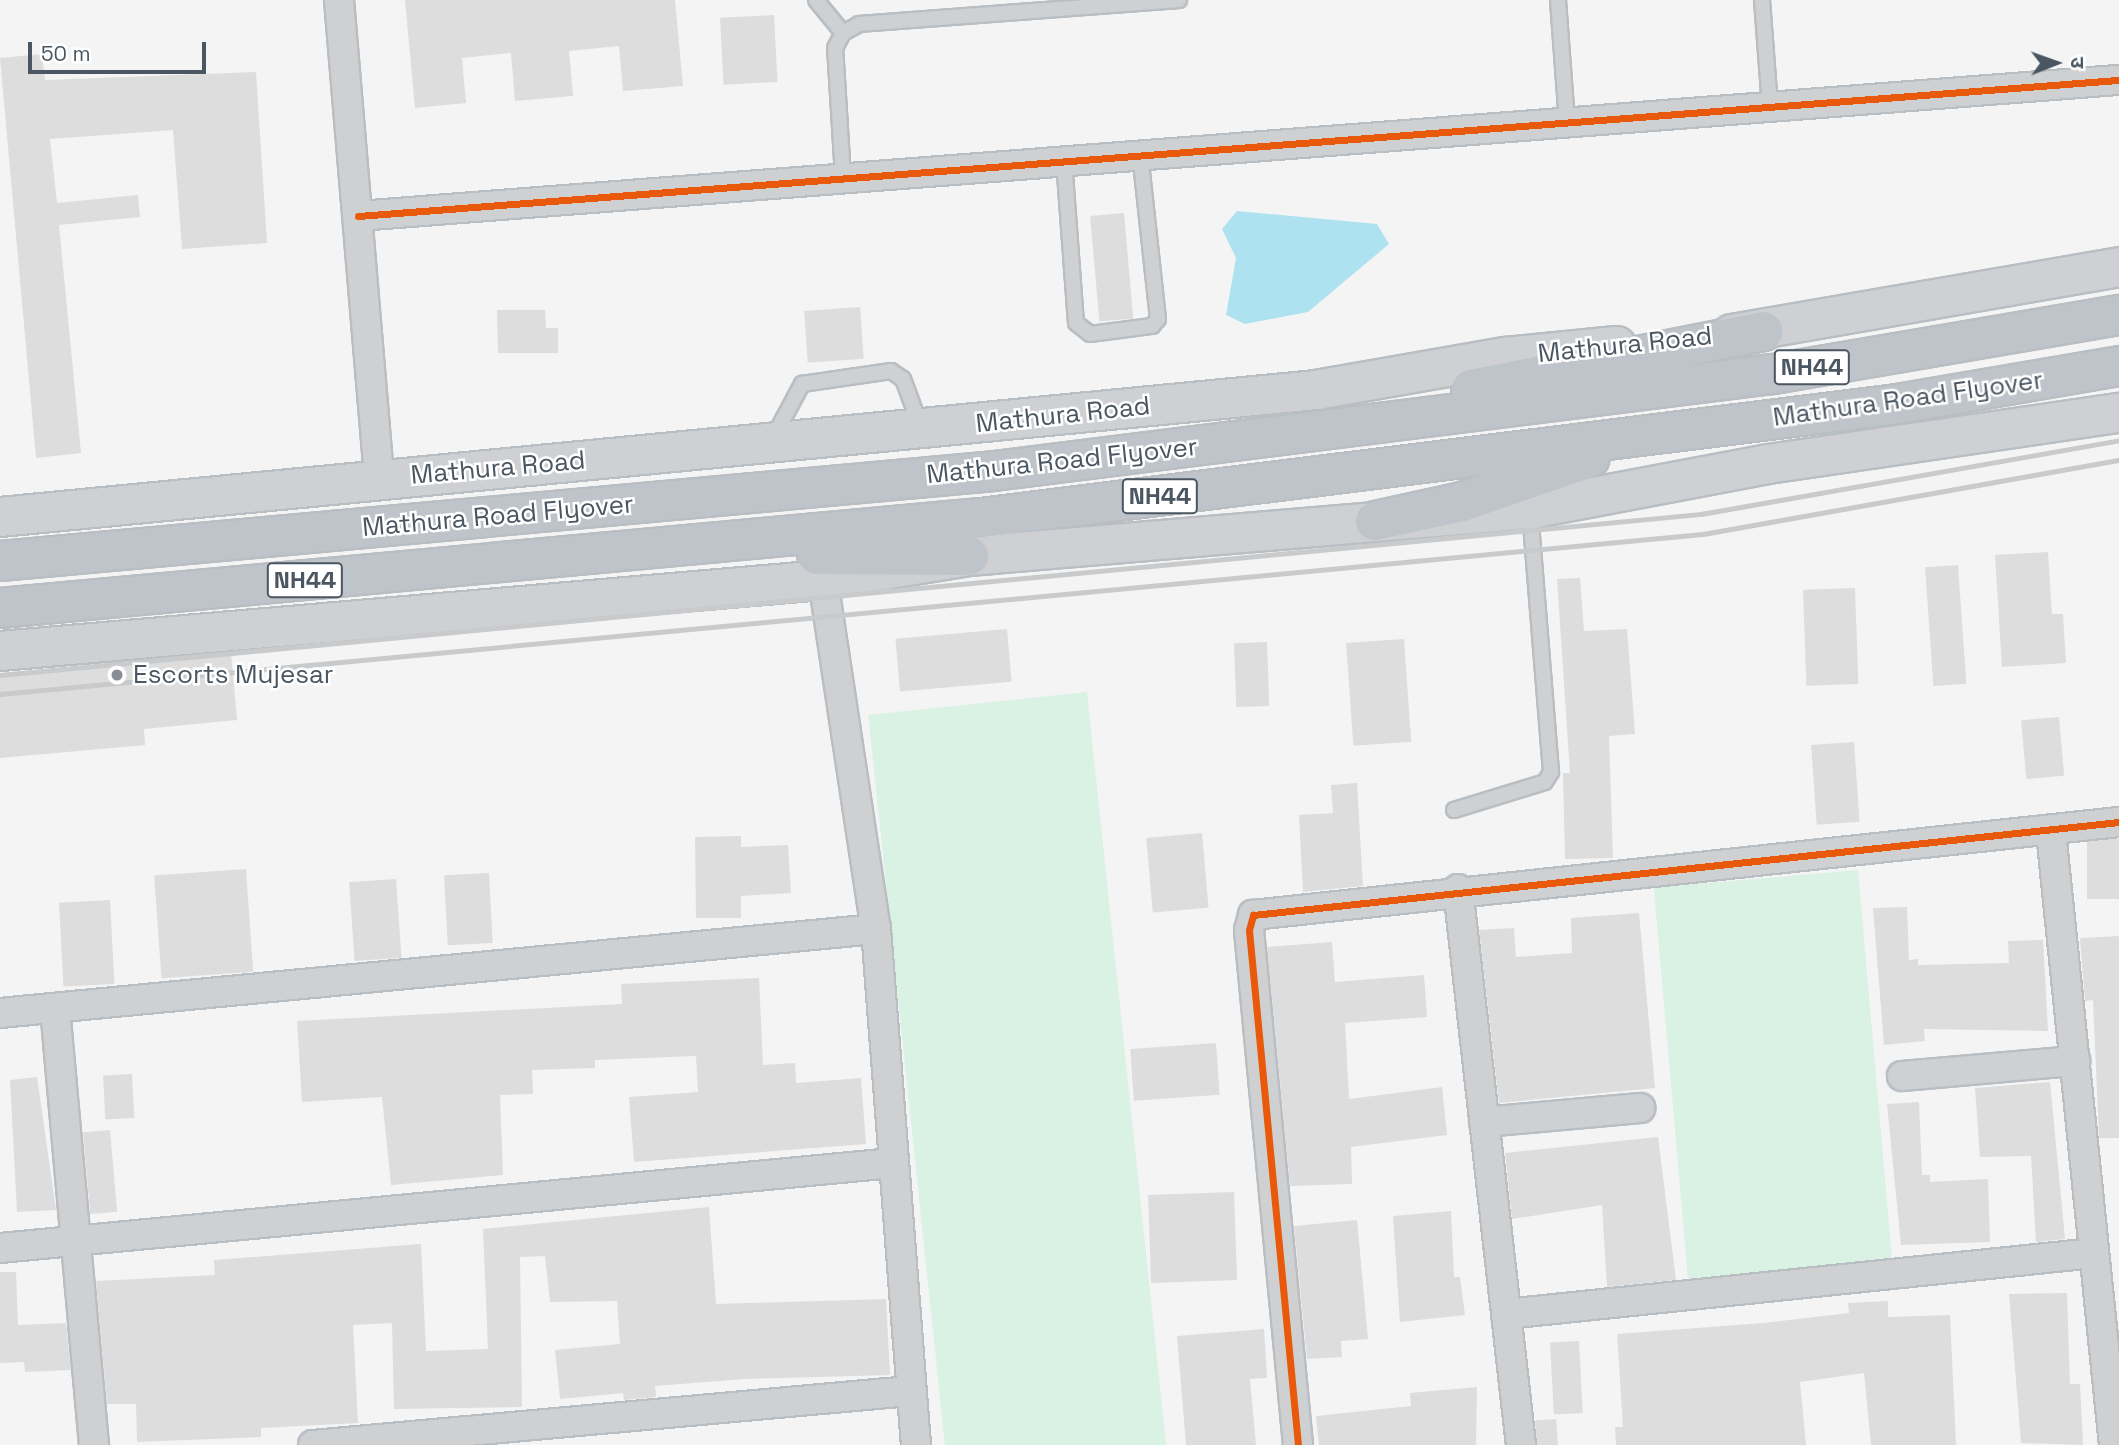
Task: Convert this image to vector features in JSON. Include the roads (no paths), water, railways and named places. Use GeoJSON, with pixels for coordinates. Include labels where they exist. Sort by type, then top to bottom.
{"type":"FeatureCollection","features":[{"type":"Feature","properties":{"kind":"highway","name":"Mathura Road Flyover"},"geometry":{"type":"LineString","coordinates":[[0,561],[994,471],[1773,374],[2119,315]]}},
{"type":"Feature","properties":{"kind":"highway"},"geometry":{"type":"LineString","coordinates":[[1353,428],[1457,392],[1763,331]]}},
{"type":"Feature","properties":{"kind":"highway","name":"Mathura Road Flyover"},"geometry":{"type":"LineString","coordinates":[[1654,434],[2119,366]]}},
{"type":"Feature","properties":{"kind":"highway"},"geometry":{"type":"LineString","coordinates":[[1375,521],[1462,502],[1654,434]]}},
{"type":"Feature","properties":{"kind":"highway","name":"NH44"},"geometry":{"type":"LineString","coordinates":[[666,547],[981,518],[1654,434]]}},
{"type":"Feature","properties":{"kind":"highway"},"geometry":{"type":"LineString","coordinates":[[666,547],[969,556]]}},
{"type":"Feature","properties":{"kind":"highway","name":"Mathura Road Flyover"},"geometry":{"type":"LineString","coordinates":[[0,608],[666,547]]}},
{"type":"Feature","properties":{"kind":"main road","name":"Mathura Road"},"geometry":{"type":"LineString","coordinates":[[0,517],[1316,390],[1506,357],[1763,331],[2119,267]]}},
{"type":"Feature","properties":{"kind":"main road"},"geometry":{"type":"LineString","coordinates":[[0,651],[823,580],[969,556],[1530,509],[1768,464],[2119,414]]}},
{"type":"Feature","properties":{"kind":"street"},"geometry":{"type":"LineString","coordinates":[[340,0],[379,479]]}},
{"type":"Feature","properties":{"kind":"street"},"geometry":{"type":"LineString","coordinates":[[358,216],[2119,80]]}},
{"type":"Feature","properties":{"kind":"street"},"geometry":{"type":"LineString","coordinates":[[823,580],[876,929],[892,1163],[916,1445]]}},
{"type":"Feature","properties":{"kind":"street"},"geometry":{"type":"LineString","coordinates":[[1298,1445],[1249,930],[1253,915],[1458,889],[2051,832],[2119,822]]}},
{"type":"Feature","properties":{"kind":"street"},"geometry":{"type":"LineString","coordinates":[[2051,832],[2114,1445]]}},
{"type":"Feature","properties":{"kind":"street"},"geometry":{"type":"LineString","coordinates":[[1458,889],[1521,1445]]}},
{"type":"Feature","properties":{"kind":"street"},"geometry":{"type":"LineString","coordinates":[[0,1013],[876,929]]}},
{"type":"Feature","properties":{"kind":"street"},"geometry":{"type":"LineString","coordinates":[[55,1008],[94,1445]]}},
{"type":"Feature","properties":{"kind":"street"},"geometry":{"type":"LineString","coordinates":[[1902,1076],[2075,1061]]}},
{"type":"Feature","properties":{"kind":"street"},"geometry":{"type":"LineString","coordinates":[[1484,1122],[1640,1108]]}},
{"type":"Feature","properties":{"kind":"street"},"geometry":{"type":"LineString","coordinates":[[0,1248],[892,1163]]}},
{"type":"Feature","properties":{"kind":"street"},"geometry":{"type":"LineString","coordinates":[[1506,1314],[2094,1253]]}},
{"type":"Feature","properties":{"kind":"street"},"geometry":{"type":"LineString","coordinates":[[313,1445],[910,1391]]}},
{"type":"Feature","properties":{"kind":"lane"},"geometry":{"type":"LineString","coordinates":[[816,0],[843,33]]}},
{"type":"Feature","properties":{"kind":"lane"},"geometry":{"type":"LineString","coordinates":[[843,177],[835,48],[843,33],[859,24],[1179,0]]}},
{"type":"Feature","properties":{"kind":"lane"},"geometry":{"type":"LineString","coordinates":[[1558,0],[1567,122]]}},
{"type":"Feature","properties":{"kind":"lane"},"geometry":{"type":"LineString","coordinates":[[1762,0],[1770,107]]}},
{"type":"Feature","properties":{"kind":"lane"},"geometry":{"type":"LineString","coordinates":[[1064,160],[1076,323],[1090,334],[1152,326],[1158,319],[1140,154]]}},
{"type":"Feature","properties":{"kind":"lane"},"geometry":{"type":"LineString","coordinates":[[770,444],[802,384],[891,371],[903,379],[922,429]]}},
{"type":"Feature","properties":{"kind":"lane"},"geometry":{"type":"LineString","coordinates":[[1454,810],[1545,782],[1551,772],[1530,509]]}},
{"type":"Feature","properties":{"kind":"water"},"geometry":{"type":"Polygon","coordinates":[[[1237,211],[1377,224],[1389,244],[1308,312],[1245,324],[1226,315],[1236,258],[1222,229],[1237,211]]]}},
{"type":"Feature","properties":{"kind":"railway"},"geometry":{"type":"LineString","coordinates":[[0,675],[1701,514],[2119,440]]}},
{"type":"Feature","properties":{"kind":"railway"},"geometry":{"type":"LineString","coordinates":[[0,694],[1703,534],[2119,460]]}},
{"type":"Feature","properties":{"kind":"place","name":"Escorts Mujesar"},"geometry":{"type":"Point","coordinates":[117,675]}}]}
